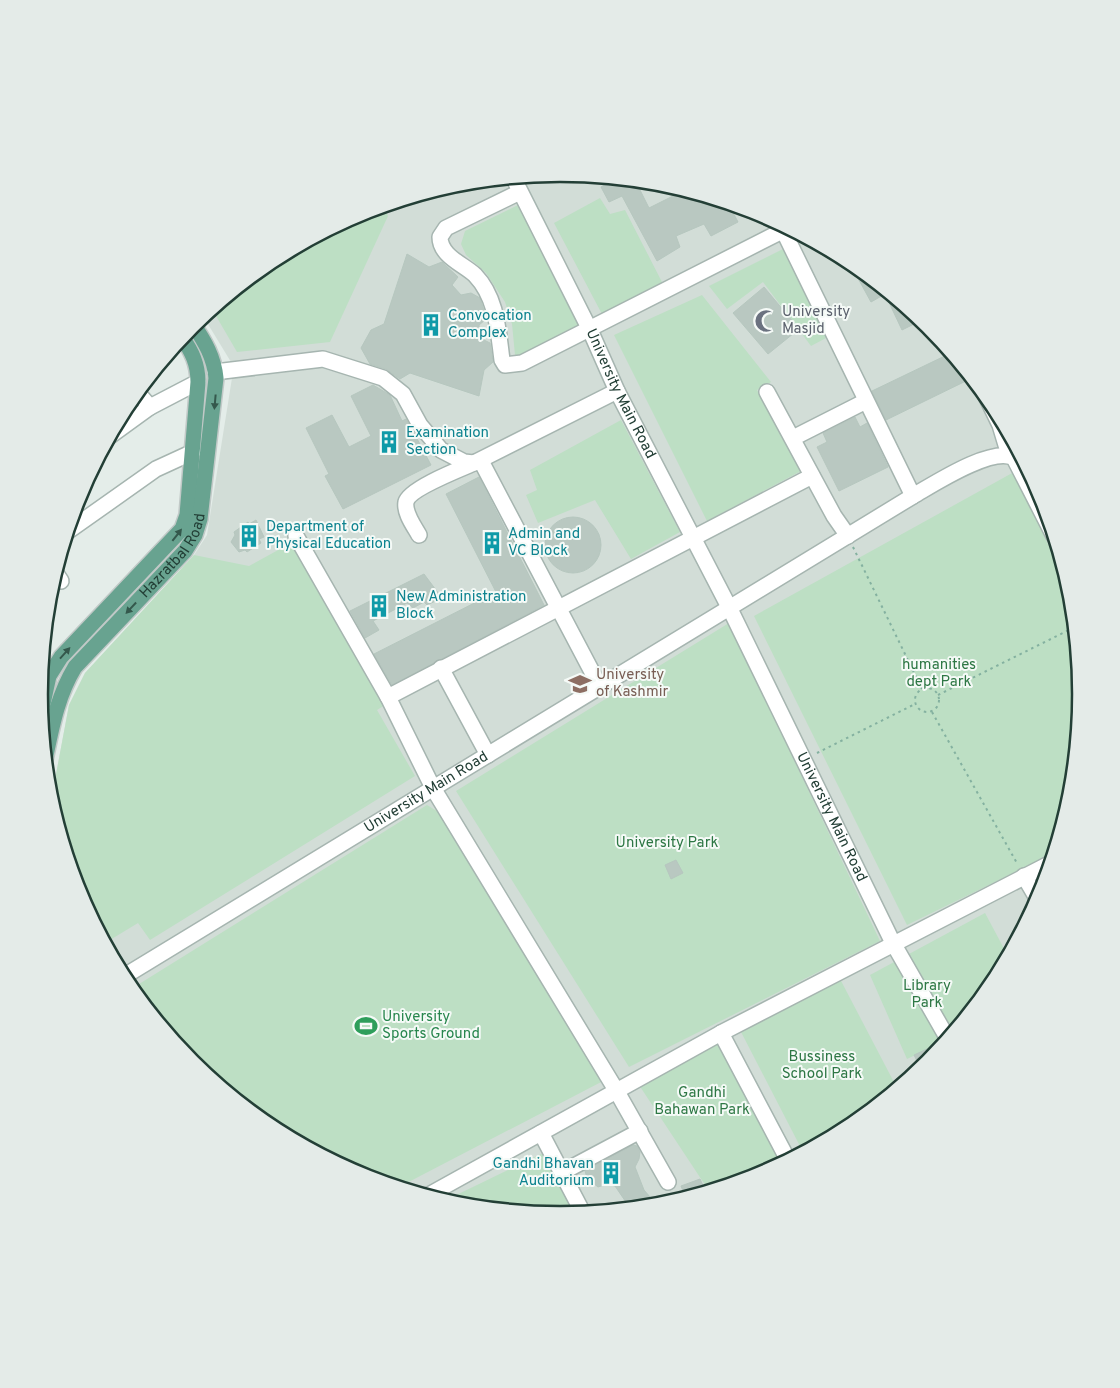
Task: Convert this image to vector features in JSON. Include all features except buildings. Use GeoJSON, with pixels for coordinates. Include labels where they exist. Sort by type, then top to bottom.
{"type":"FeatureCollection","features":[{"type":"Feature","properties":{"kind":"main road","name":"Hazratbal Road"},"geometry":{"type":"LineString","coordinates":[[50,737],[63,687],[75,667],[185,551],[195,535],[200,519],[216,375],[208,346],[198,332]]}},
{"type":"Feature","properties":{"kind":"main road","name":"Hazratbal Road"},"geometry":{"type":"LineString","coordinates":[[48,679],[61,657],[182,528],[187,515],[198,382],[198,369],[193,354],[187,344]]}},
{"type":"Feature","properties":{"kind":"main road"},"geometry":{"type":"LineString","coordinates":[[198,382],[216,375]]}},
{"type":"Feature","properties":{"kind":"street","name":"University Main Road"},"geometry":{"type":"LineString","coordinates":[[516,184],[590,330],[617,390],[730,609],[893,943],[944,1033]]}},
{"type":"Feature","properties":{"kind":"street"},"geometry":{"type":"LineString","coordinates":[[520,192],[446,228],[440,237],[441,247],[476,276],[490,296],[497,317],[502,360],[505,365],[522,363],[781,232]]}},
{"type":"Feature","properties":{"kind":"street"},"geometry":{"type":"LineString","coordinates":[[789,235],[866,401],[913,496]]}},
{"type":"Feature","properties":{"kind":"street"},"geometry":{"type":"LineString","coordinates":[[216,375],[323,359],[384,378],[403,394],[420,425],[441,450],[464,462],[477,462]]}},
{"type":"Feature","properties":{"kind":"street"},"geometry":{"type":"LineString","coordinates":[[123,426],[150,407],[198,382]]}},
{"type":"Feature","properties":{"kind":"street"},"geometry":{"type":"LineString","coordinates":[[419,535],[406,510],[406,502],[409,496],[421,488],[477,462],[617,390]]}},
{"type":"Feature","properties":{"kind":"street"},"geometry":{"type":"LineString","coordinates":[[767,392],[834,516],[848,536]]}},
{"type":"Feature","properties":{"kind":"street"},"geometry":{"type":"LineString","coordinates":[[142,398],[150,407]]}},
{"type":"Feature","properties":{"kind":"street"},"geometry":{"type":"LineString","coordinates":[[793,438],[866,401]]}},
{"type":"Feature","properties":{"kind":"street"},"geometry":{"type":"LineString","coordinates":[[1004,438],[1009,455],[1017,462],[1023,473]]}},
{"type":"Feature","properties":{"kind":"street"},"geometry":{"type":"LineString","coordinates":[[76,525],[156,469],[193,452]]}},
{"type":"Feature","properties":{"kind":"street","name":"University Main Road"},"geometry":{"type":"LineString","coordinates":[[130,973],[913,496],[987,457],[1003,454],[1009,455]]}},
{"type":"Feature","properties":{"kind":"street"},"geometry":{"type":"LineString","coordinates":[[477,462],[600,687]]}},
{"type":"Feature","properties":{"kind":"street"},"geometry":{"type":"LineString","coordinates":[[388,697],[812,476]]}},
{"type":"Feature","properties":{"kind":"street"},"geometry":{"type":"LineString","coordinates":[[296,536],[388,697],[433,788],[616,1090],[668,1182]]}},
{"type":"Feature","properties":{"kind":"street"},"geometry":{"type":"LineString","coordinates":[[441,668],[488,755]]}},
{"type":"Feature","properties":{"kind":"street"},"geometry":{"type":"LineString","coordinates":[[435,1191],[721,1033],[1042,867]]}},
{"type":"Feature","properties":{"kind":"street"},"geometry":{"type":"LineString","coordinates":[[1024,876],[1033,891]]}},
{"type":"Feature","properties":{"kind":"street"},"geometry":{"type":"LineString","coordinates":[[721,1033],[785,1155]]}},
{"type":"Feature","properties":{"kind":"street"},"geometry":{"type":"LineString","coordinates":[[563,1172],[640,1131]]}},
{"type":"Feature","properties":{"kind":"street"},"geometry":{"type":"LineString","coordinates":[[541,1133],[579,1205]]}},
{"type":"Feature","properties":{"kind":"path"},"geometry":{"type":"LineString","coordinates":[[848,536],[922,689]]}},
{"type":"Feature","properties":{"kind":"path"},"geometry":{"type":"LineString","coordinates":[[938,695],[1068,630]]}},
{"type":"Feature","properties":{"kind":"path"},"geometry":{"type":"LineString","coordinates":[[803,760],[915,704],[918,692],[922,689],[933,690],[938,695],[938,706],[932,712],[920,711],[915,704]]}},
{"type":"Feature","properties":{"kind":"path"},"geometry":{"type":"LineString","coordinates":[[932,712],[1024,876]]}},
{"type":"Feature","properties":{"kind":"shaded area","name":"University of Kashmir"},"geometry":{"type":"Polygon","coordinates":[[[526,183],[594,183],[627,186],[660,191],[725,209],[787,234],[845,268],[872,287],[922,332],[967,382],[986,409],[1020,467],[1033,498],[1055,561],[1063,594],[1071,660],[1072,694],[1071,728],[1063,794],[1045,859],[1033,890],[1020,921],[986,979],[967,1006],[922,1056],[872,1101],[845,1120],[787,1154],[756,1167],[693,1189],[660,1197],[594,1205],[560,1206],[526,1205],[460,1197],[395,1179],[364,1167],[333,1154],[275,1120],[248,1101],[198,1056],[153,1006],[134,979],[100,921],[75,859],[65,827],[55,780],[69,705],[85,673],[194,555],[207,535],[232,378],[231,362],[207,323],[248,287],[304,250],[333,234],[364,221],[427,199],[460,191],[526,183]]]}},
{"type":"Feature","properties":{"kind":"green space"},"geometry":{"type":"Polygon","coordinates":[[[600,198],[610,214],[625,210],[663,284],[603,316],[554,223],[600,198]]]}},
{"type":"Feature","properties":{"kind":"green space"},"geometry":{"type":"Polygon","coordinates":[[[518,205],[579,327],[518,361],[515,355],[512,324],[505,302],[486,273],[466,255],[461,244],[465,231],[518,205]]]}},
{"type":"Feature","properties":{"kind":"green space"},"geometry":{"type":"Polygon","coordinates":[[[386,212],[388,216],[330,342],[237,352],[216,315],[222,309],[248,287],[304,250],[333,234],[386,212]]]}},
{"type":"Feature","properties":{"kind":"green space"},"geometry":{"type":"Polygon","coordinates":[[[785,248],[828,337],[811,346],[763,282],[727,309],[709,286],[785,248]]]}},
{"type":"Feature","properties":{"kind":"green space"},"geometry":{"type":"Polygon","coordinates":[[[702,295],[771,382],[757,390],[803,470],[707,521],[614,335],[702,295]]]}},
{"type":"Feature","properties":{"kind":"green space"},"geometry":{"type":"Polygon","coordinates":[[[621,420],[680,532],[631,559],[595,500],[538,523],[526,495],[537,490],[530,470],[621,420]]]}},
{"type":"Feature","properties":{"kind":"green space","name":"humanities dept Park"},"geometry":{"type":"Polygon","coordinates":[[[1014,472],[1055,561],[1063,594],[1071,660],[1071,728],[1068,761],[1063,794],[1046,857],[907,925],[754,616],[1014,472]]]}},
{"type":"Feature","properties":{"kind":"green space"},"geometry":{"type":"Polygon","coordinates":[[[291,543],[385,705],[377,710],[415,776],[150,940],[138,923],[110,940],[100,921],[75,859],[57,794],[55,780],[69,705],[85,673],[194,555],[249,566],[291,543]]]}},
{"type":"Feature","properties":{"kind":"green space","name":"University Park"},"geometry":{"type":"Polygon","coordinates":[[[729,623],[880,941],[629,1067],[456,791],[729,623]]]}},
{"type":"Feature","properties":{"kind":"green space","name":"University Sports Ground"},"geometry":{"type":"Polygon","coordinates":[[[427,805],[440,813],[605,1080],[407,1183],[333,1154],[275,1120],[248,1101],[222,1079],[175,1032],[138,985],[427,805]]]}},
{"type":"Feature","properties":{"kind":"green space","name":"Library Park"},"geometry":{"type":"Polygon","coordinates":[[[985,913],[1004,949],[967,1006],[945,1032],[929,1048],[907,1059],[870,975],[985,913]]]}},
{"type":"Feature","properties":{"kind":"green space","name":"Bussiness School Park"},"geometry":{"type":"Polygon","coordinates":[[[839,977],[894,1082],[845,1120],[800,1147],[739,1028],[839,977]]]}},
{"type":"Feature","properties":{"kind":"green space","name":"Gandhi Bahawan Park"},"geometry":{"type":"Polygon","coordinates":[[[720,1042],[780,1157],[705,1185],[639,1085],[720,1042]]]}},
{"type":"Feature","properties":{"kind":"green space"},"geometry":{"type":"Polygon","coordinates":[[[547,1151],[575,1206],[526,1205],[455,1196],[547,1151]]]}},
{"type":"Feature","properties":{"kind":"place","name":"University Masjid"},"geometry":{"type":"Point","coordinates":[766,321]}},
{"type":"Feature","properties":{"kind":"place","name":"Convocation Complex"},"geometry":{"type":"Point","coordinates":[431,325]}},
{"type":"Feature","properties":{"kind":"place","name":"Examination Section"},"geometry":{"type":"Point","coordinates":[389,442]}},
{"type":"Feature","properties":{"kind":"place","name":"Department of Physical Education"},"geometry":{"type":"Point","coordinates":[249,536]}},
{"type":"Feature","properties":{"kind":"place","name":"Admin and VC Block"},"geometry":{"type":"Point","coordinates":[492,543]}},
{"type":"Feature","properties":{"kind":"place","name":"New Administration Block"},"geometry":{"type":"Point","coordinates":[379,606]}},
{"type":"Feature","properties":{"kind":"place","name":"University of Kashmir"},"geometry":{"type":"Point","coordinates":[580,684]}},
{"type":"Feature","properties":{"kind":"place","name":"University Sports Ground"},"geometry":{"type":"Point","coordinates":[366,1026]}},
{"type":"Feature","properties":{"kind":"place","name":"Gandhi Bhavan Auditorium"},"geometry":{"type":"Point","coordinates":[611,1173]}}]}
